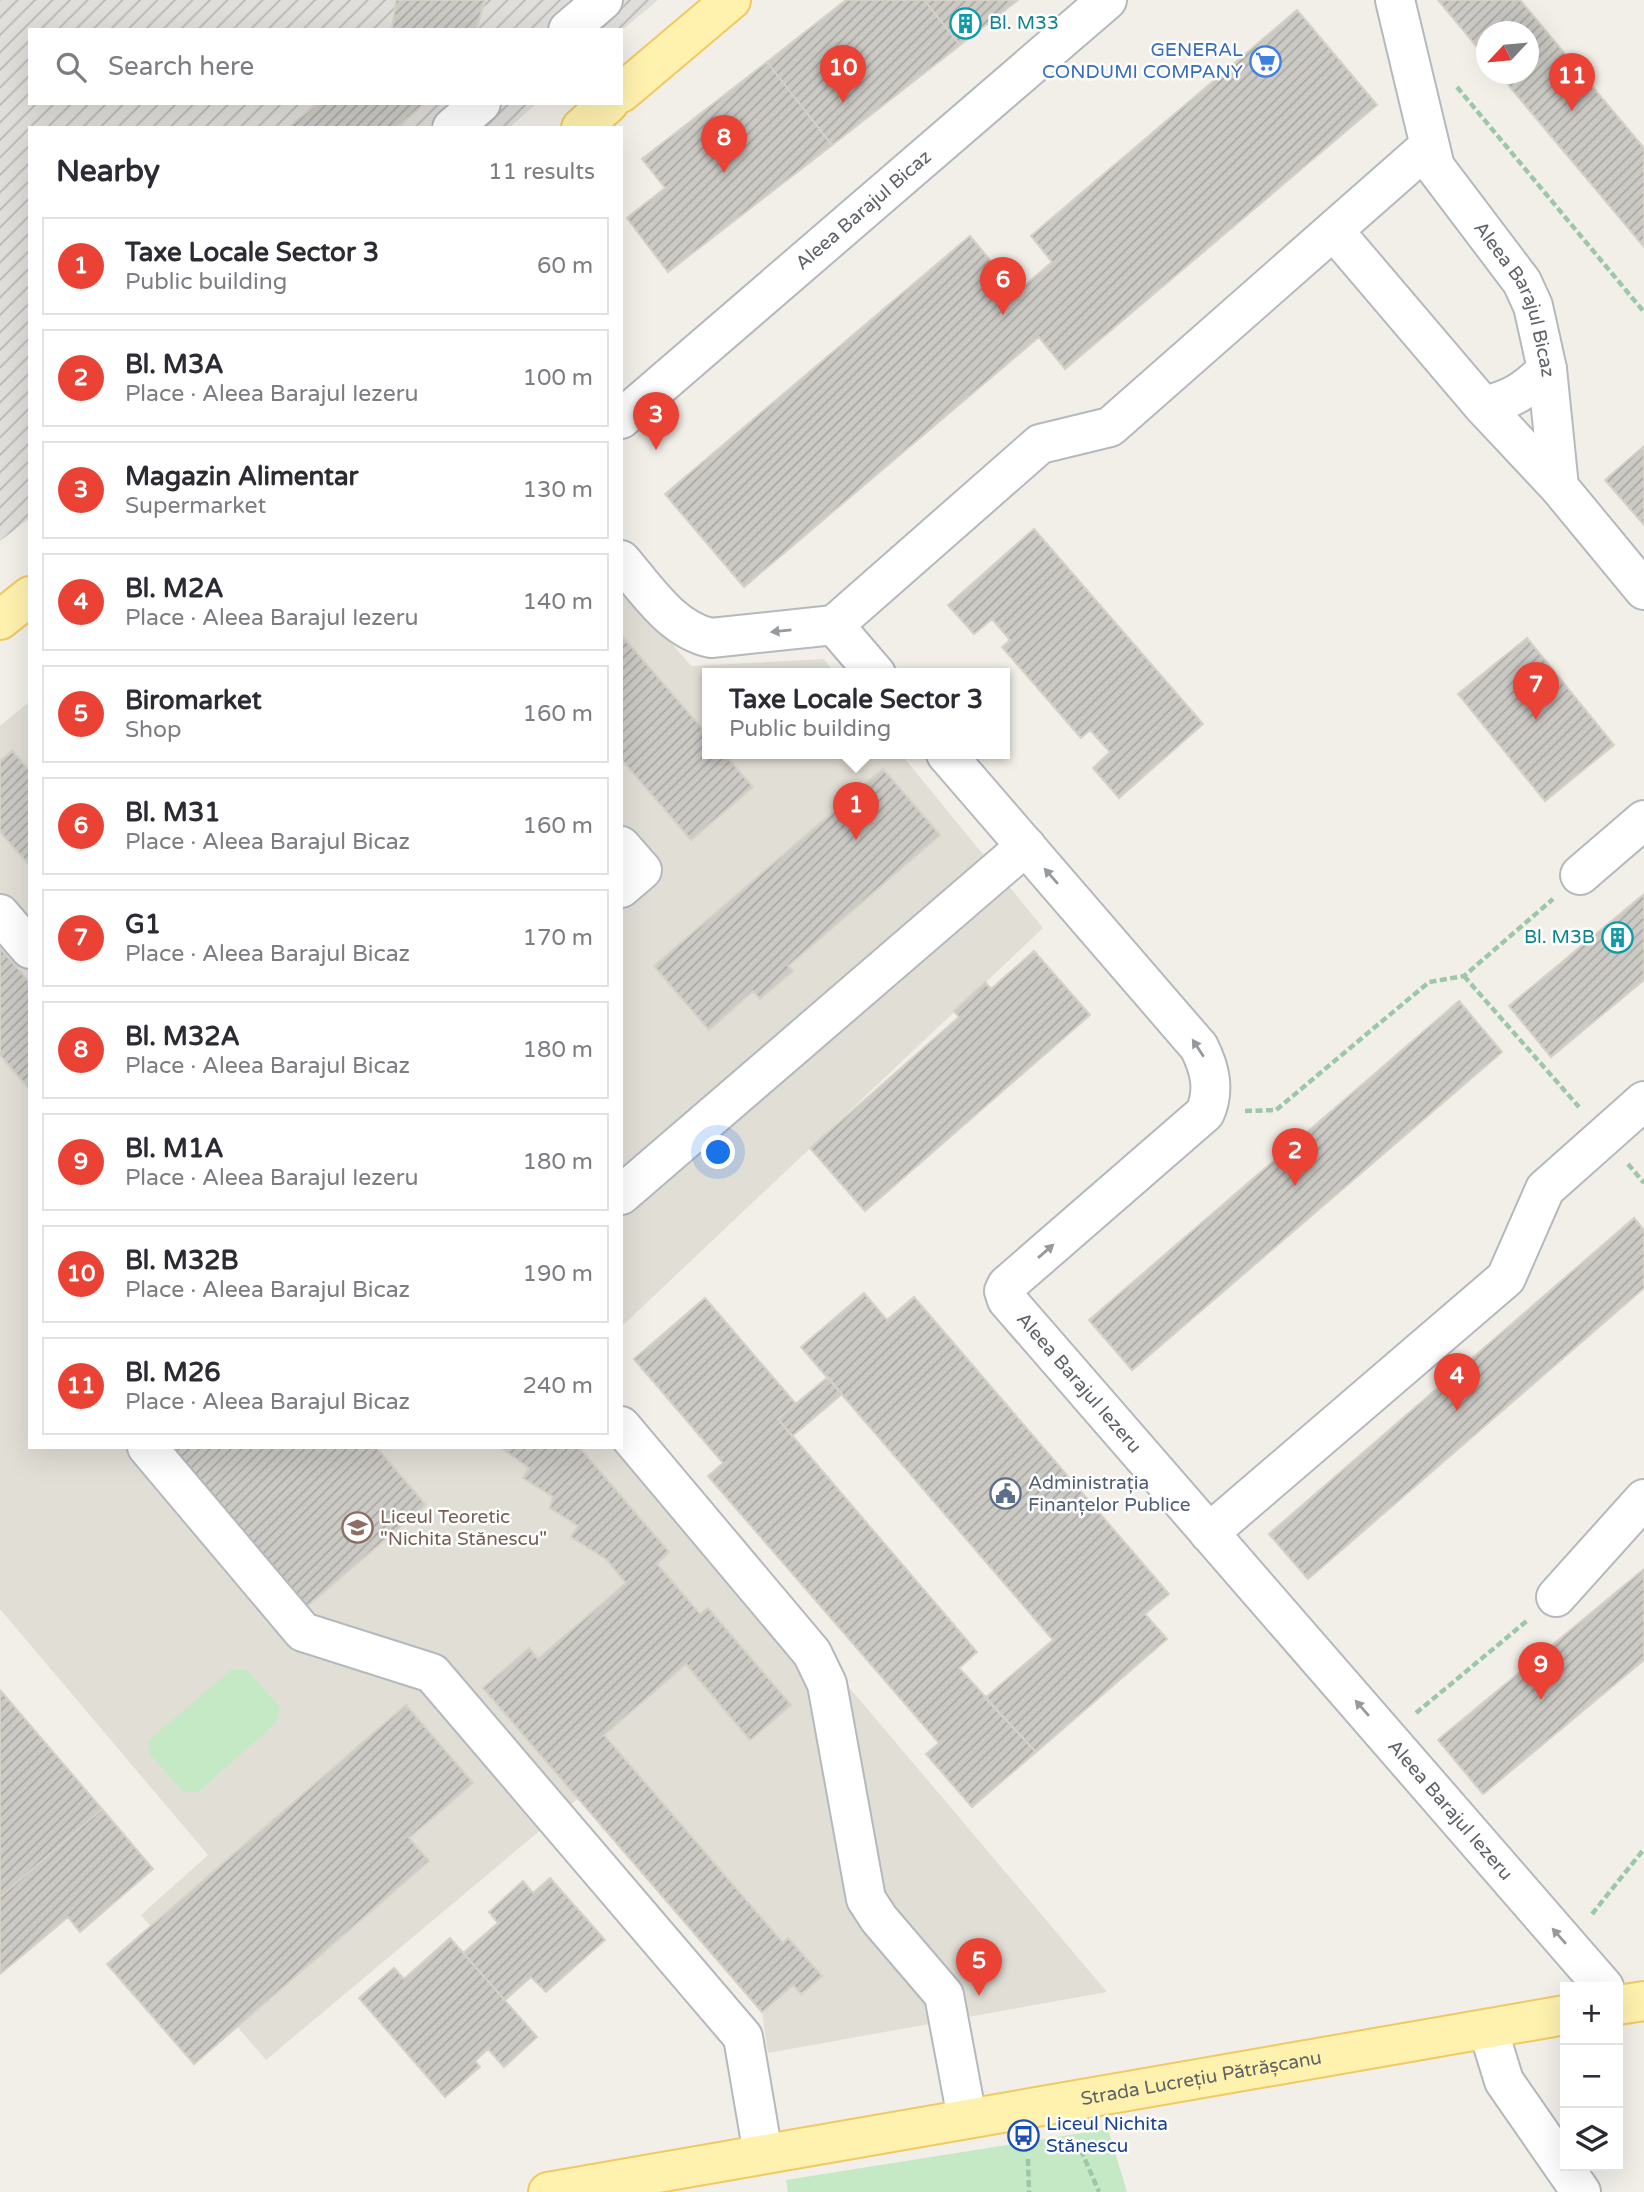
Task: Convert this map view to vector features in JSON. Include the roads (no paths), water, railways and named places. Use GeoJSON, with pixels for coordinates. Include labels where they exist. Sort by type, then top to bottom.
{"type":"FeatureCollection","features":[{"type":"Feature","properties":{"kind":"main road"},"geometry":{"type":"LineString","coordinates":[[627,77],[731,0]]}},
{"type":"Feature","properties":{"kind":"main road"},"geometry":{"type":"LineString","coordinates":[[583,126],[607,105]]}},
{"type":"Feature","properties":{"kind":"main road"},"geometry":{"type":"LineString","coordinates":[[0,620],[28,598]]}},
{"type":"Feature","properties":{"kind":"main road","name":"Strada Lucrețiu Pătrășcanu"},"geometry":{"type":"LineString","coordinates":[[548,2192],[1560,2016]]}},
{"type":"Feature","properties":{"kind":"street","name":"Aleea Barajul Bicaz"},"geometry":{"type":"LineString","coordinates":[[623,417],[1107,0]]}},
{"type":"Feature","properties":{"kind":"street","name":"Aleea Barajul Bicaz"},"geometry":{"type":"LineString","coordinates":[[1395,0],[1428,147],[1435,167],[1522,282],[1533,306],[1547,369],[1559,486]]}},
{"type":"Feature","properties":{"kind":"street"},"geometry":{"type":"LineString","coordinates":[[454,126],[479,105]]}},
{"type":"Feature","properties":{"kind":"street"},"geometry":{"type":"LineString","coordinates":[[623,564],[679,626],[697,635],[711,638],[834,625],[1040,444],[1110,427],[1428,147]]}},
{"type":"Feature","properties":{"kind":"street"},"geometry":{"type":"LineString","coordinates":[[1334,231],[1483,407],[1559,486],[1644,590]]}},
{"type":"Feature","properties":{"kind":"street"},"geometry":{"type":"LineString","coordinates":[[1483,407],[1510,400],[1528,389],[1547,369]]}},
{"type":"Feature","properties":{"kind":"street"},"geometry":{"type":"LineString","coordinates":[[834,625],[871,668]]}},
{"type":"Feature","properties":{"kind":"street"},"geometry":{"type":"LineString","coordinates":[[623,1193],[1026,846],[950,759]]}},
{"type":"Feature","properties":{"kind":"street"},"geometry":{"type":"LineString","coordinates":[[1580,876],[1644,820]]}},
{"type":"Feature","properties":{"kind":"street","name":"Aleea Barajul Iezeru"},"geometry":{"type":"LineString","coordinates":[[1026,846],[1199,1047],[1208,1064],[1211,1085],[1205,1113],[1007,1285],[1004,1291],[1007,1300],[1562,1939],[1603,1982]]}},
{"type":"Feature","properties":{"kind":"street"},"geometry":{"type":"LineString","coordinates":[[623,848],[642,870],[623,886]]}},
{"type":"Feature","properties":{"kind":"street"},"geometry":{"type":"LineString","coordinates":[[0,914],[28,947]]}},
{"type":"Feature","properties":{"kind":"street"},"geometry":{"type":"LineString","coordinates":[[1209,1533],[1506,1278],[1545,1189],[1644,1101]]}},
{"type":"Feature","properties":{"kind":"street"},"geometry":{"type":"LineString","coordinates":[[623,1428],[812,1653],[820,1667],[827,1684],[866,1899],[879,1919],[944,1995],[967,2118]]}},
{"type":"Feature","properties":{"kind":"street"},"geometry":{"type":"LineString","coordinates":[[149,1449],[303,1632],[432,1674],[743,2038],[763,2154]]}},
{"type":"Feature","properties":{"kind":"street"},"geometry":{"type":"LineString","coordinates":[[1556,1597],[1644,1499]]}},
{"type":"Feature","properties":{"kind":"street"},"geometry":{"type":"LineString","coordinates":[[1488,2029],[1504,2081],[1581,2192]]}},
{"type":"Feature","properties":{"kind":"place","name":"Bl. M33"},"geometry":{"type":"Point","coordinates":[966,23]}},
{"type":"Feature","properties":{"kind":"place","name":"GENERAL CONDUMI COMPANY"},"geometry":{"type":"Point","coordinates":[1266,61]}},
{"type":"Feature","properties":{"kind":"place","name":"Bl. M32B"},"geometry":{"type":"Point","coordinates":[843,103]}},
{"type":"Feature","properties":{"kind":"place","name":"Bl. M26"},"geometry":{"type":"Point","coordinates":[1572,111]}},
{"type":"Feature","properties":{"kind":"place","name":"Bl. M32A"},"geometry":{"type":"Point","coordinates":[724,173]}},
{"type":"Feature","properties":{"kind":"place","name":"Bl. M31"},"geometry":{"type":"Point","coordinates":[1003,315]}},
{"type":"Feature","properties":{"kind":"place","name":"Magazin Alimentar"},"geometry":{"type":"Point","coordinates":[656,450]}},
{"type":"Feature","properties":{"kind":"place","name":"G1"},"geometry":{"type":"Point","coordinates":[1536,720]}},
{"type":"Feature","properties":{"kind":"place","name":"Taxe Locale Sector 3"},"geometry":{"type":"Point","coordinates":[856,840]}},
{"type":"Feature","properties":{"kind":"place","name":"Bl. M3B"},"geometry":{"type":"Point","coordinates":[1618,937]}},
{"type":"Feature","properties":{"kind":"place","name":"Bl. M3A"},"geometry":{"type":"Point","coordinates":[1295,1186]}},
{"type":"Feature","properties":{"kind":"place","name":"Bl. M2A"},"geometry":{"type":"Point","coordinates":[1457,1411]}},
{"type":"Feature","properties":{"kind":"place","name":"Administrația Finanțelor Publice"},"geometry":{"type":"Point","coordinates":[1005,1494]}},
{"type":"Feature","properties":{"kind":"place","name":"Liceul Teoretic \"Nichita Stănescu\""},"geometry":{"type":"Point","coordinates":[357,1528]}},
{"type":"Feature","properties":{"kind":"place","name":"Bl. M1A"},"geometry":{"type":"Point","coordinates":[1541,1700]}},
{"type":"Feature","properties":{"kind":"place","name":"Biromarket"},"geometry":{"type":"Point","coordinates":[979,1996]}},
{"type":"Feature","properties":{"kind":"place","name":"Liceul Nichita Stănescu"},"geometry":{"type":"Point","coordinates":[1023,2135]}}]}
